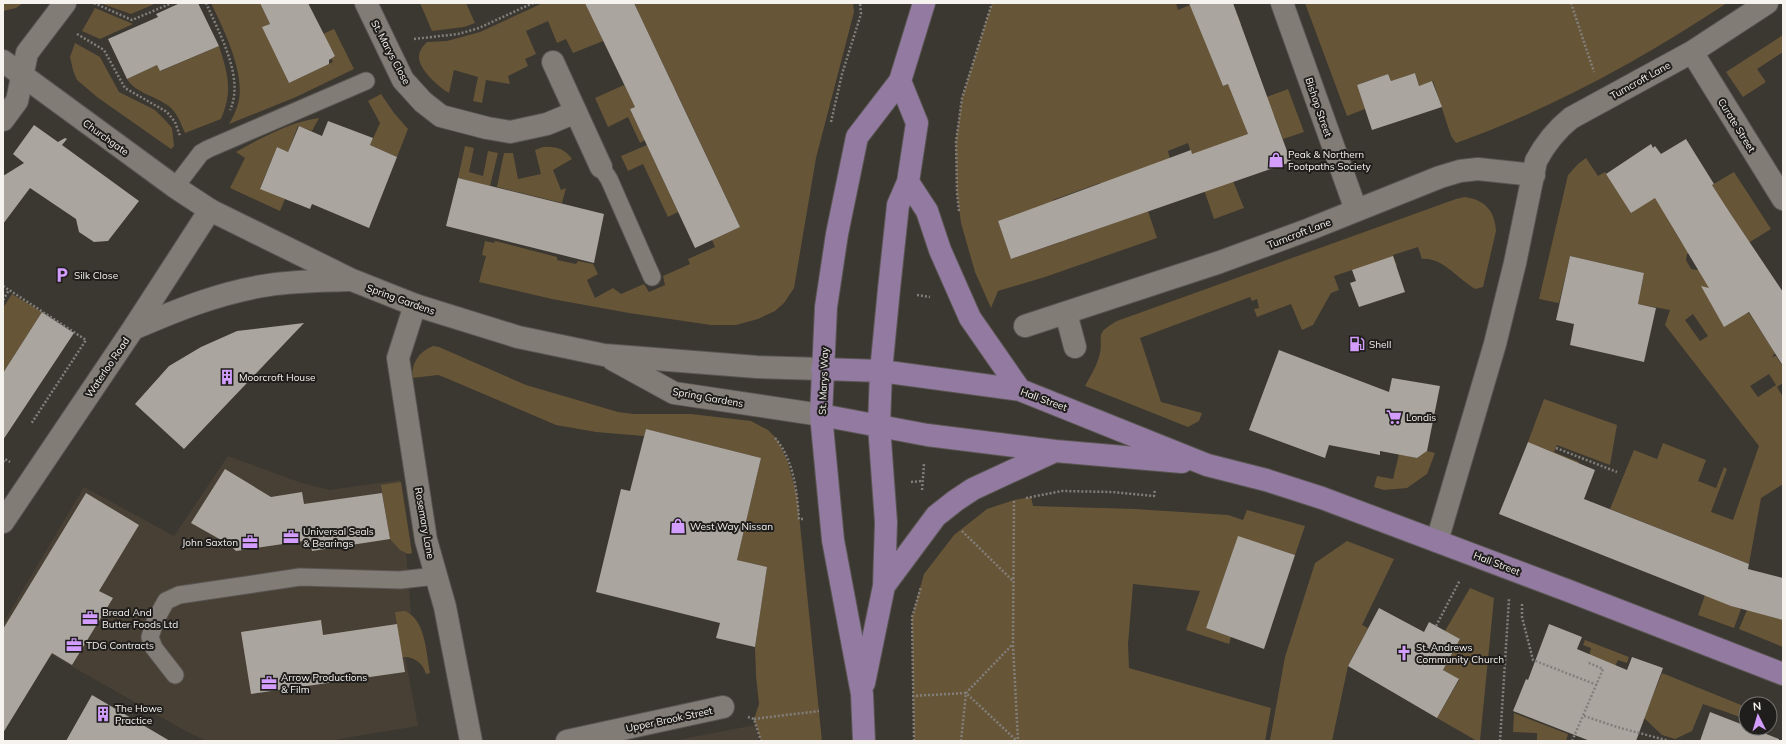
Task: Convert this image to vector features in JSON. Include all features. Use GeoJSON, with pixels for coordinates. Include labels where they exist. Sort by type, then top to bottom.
{"type":"FeatureCollection","features":[{"type":"Feature","properties":{"kind":"main road","name":"St. Marys Way"},"geometry":{"type":"LineString","coordinates":[[864,741],[862,694],[833,540],[820,415],[826,308],[834,256],[857,137],[900,81],[924,3]]}},
{"type":"Feature","properties":{"kind":"main road","name":"St. Marys Way"},"geometry":{"type":"LineString","coordinates":[[862,694],[884,586],[886,522],[879,426],[881,371],[898,205],[908,182],[917,123],[900,81]]}},
{"type":"Feature","properties":{"kind":"main road"},"geometry":{"type":"LineString","coordinates":[[908,182],[926,211],[940,250],[970,318],[1020,390]]}},
{"type":"Feature","properties":{"kind":"main road","name":"Hall Street"},"geometry":{"type":"LineString","coordinates":[[822,369],[881,371],[1020,390],[1207,465],[1266,480],[1322,498],[1783,674]]}},
{"type":"Feature","properties":{"kind":"main road","name":"Hall Street"},"geometry":{"type":"LineString","coordinates":[[820,415],[927,434],[1056,451],[1207,465]]}},
{"type":"Feature","properties":{"kind":"main road"},"geometry":{"type":"LineString","coordinates":[[884,586],[936,516],[945,508],[973,489],[1056,451]]}},
{"type":"Feature","properties":{"kind":"street","name":"St. Marys Close"},"geometry":{"type":"LineString","coordinates":[[366,3],[384,43],[404,80],[414,93],[433,110],[451,119],[510,132],[547,124],[576,112]]}},
{"type":"Feature","properties":{"kind":"street","name":"Bishop Street"},"geometry":{"type":"LineString","coordinates":[[1282,3],[1356,210]]}},
{"type":"Feature","properties":{"kind":"street","name":"Turncroft Lane"},"geometry":{"type":"LineString","coordinates":[[1437,541],[1495,344],[1536,161],[1543,148],[1563,124],[1608,97],[1692,52],[1767,3]]}},
{"type":"Feature","properties":{"kind":"street"},"geometry":{"type":"LineString","coordinates":[[3,120],[17,101],[27,53],[59,11]]}},
{"type":"Feature","properties":{"kind":"street","name":"Curate Street"},"geometry":{"type":"LineString","coordinates":[[1692,52],[1783,199]]}},
{"type":"Feature","properties":{"kind":"street","name":"Churchgate"},"geometry":{"type":"LineString","coordinates":[[3,61],[175,187],[210,210]]}},
{"type":"Feature","properties":{"kind":"street"},"geometry":{"type":"LineString","coordinates":[[553,62],[601,167]]}},
{"type":"Feature","properties":{"kind":"street","name":"Turncroft Lane"},"geometry":{"type":"LineString","coordinates":[[1025,326],[1220,262],[1310,229],[1440,177],[1460,171],[1478,169],[1534,175]]}},
{"type":"Feature","properties":{"kind":"street","name":"Spring Gardens"},"geometry":{"type":"LineString","coordinates":[[210,210],[352,280],[415,305],[518,337],[604,355],[757,367],[822,369]]}},
{"type":"Feature","properties":{"kind":"street","name":"Waterloo Road"},"geometry":{"type":"LineString","coordinates":[[3,522],[133,329],[210,210]]}},
{"type":"Feature","properties":{"kind":"street"},"geometry":{"type":"LineString","coordinates":[[133,329],[193,304],[221,295],[268,285],[291,282],[352,280]]}},
{"type":"Feature","properties":{"kind":"street","name":"Rosemary Lane"},"geometry":{"type":"LineString","coordinates":[[415,305],[398,358],[426,540],[445,607],[471,741]]}},
{"type":"Feature","properties":{"kind":"street"},"geometry":{"type":"LineString","coordinates":[[1066,313],[1075,347]]}},
{"type":"Feature","properties":{"kind":"street","name":"Spring Gardens"},"geometry":{"type":"LineString","coordinates":[[604,355],[674,393],[820,415]]}},
{"type":"Feature","properties":{"kind":"street","name":"Upper Brook Street"},"geometry":{"type":"LineString","coordinates":[[567,741],[723,707]]}},
{"type":"Feature","properties":{"kind":"lane"},"geometry":{"type":"LineString","coordinates":[[175,187],[201,153],[208,149],[366,81]]}},
{"type":"Feature","properties":{"kind":"lane"},"geometry":{"type":"LineString","coordinates":[[601,167],[609,179],[652,277]]}},
{"type":"Feature","properties":{"kind":"lane"},"geometry":{"type":"LineString","coordinates":[[175,675],[154,648],[150,636],[156,619],[166,601],[179,595],[300,577],[400,580],[436,576]]}},
{"type":"Feature","properties":{"kind":"path"},"geometry":{"type":"LineString","coordinates":[[94,3],[132,20],[172,3]]}},
{"type":"Feature","properties":{"kind":"path"},"geometry":{"type":"LineString","coordinates":[[206,3],[228,52],[232,72],[234,94],[232,107],[228,116]]}},
{"type":"Feature","properties":{"kind":"path"},"geometry":{"type":"LineString","coordinates":[[384,43],[458,34],[479,28],[533,3]]}},
{"type":"Feature","properties":{"kind":"path"},"geometry":{"type":"LineString","coordinates":[[960,216],[957,193],[956,142],[962,98],[992,3]]}},
{"type":"Feature","properties":{"kind":"path"},"geometry":{"type":"LineString","coordinates":[[1571,3],[1597,80],[1608,97]]}},
{"type":"Feature","properties":{"kind":"path"},"geometry":{"type":"LineString","coordinates":[[59,11],[104,50],[125,88],[168,112],[175,122],[181,139]]}},
{"type":"Feature","properties":{"kind":"path"},"geometry":{"type":"LineString","coordinates":[[3,286],[86,340],[31,424]]}},
{"type":"Feature","properties":{"kind":"path"},"geometry":{"type":"LineString","coordinates":[[3,300],[9,290]]}},
{"type":"Feature","properties":{"kind":"path"},"geometry":{"type":"LineString","coordinates":[[772,435],[777,439],[789,460],[797,495],[799,519]]}},
{"type":"Feature","properties":{"kind":"path"},"geometry":{"type":"LineString","coordinates":[[1556,448],[1617,472]]}},
{"type":"Feature","properties":{"kind":"path"},"geometry":{"type":"LineString","coordinates":[[3,462],[5,459],[11,462]]}},
{"type":"Feature","properties":{"kind":"path"},"geometry":{"type":"LineString","coordinates":[[1007,502],[1062,491],[1112,492],[1154,496],[1159,460]]}},
{"type":"Feature","properties":{"kind":"path"},"geometry":{"type":"LineString","coordinates":[[1014,500],[1013,645],[1018,741]]}},
{"type":"Feature","properties":{"kind":"path"},"geometry":{"type":"LineString","coordinates":[[957,532],[966,526]]}},
{"type":"Feature","properties":{"kind":"path"},"geometry":{"type":"LineString","coordinates":[[960,530],[1013,581]]}},
{"type":"Feature","properties":{"kind":"path"},"geometry":{"type":"LineString","coordinates":[[1436,626],[1462,574]]}},
{"type":"Feature","properties":{"kind":"path"},"geometry":{"type":"LineString","coordinates":[[914,741],[912,696],[912,617],[922,582]]}},
{"type":"Feature","properties":{"kind":"path"},"geometry":{"type":"LineString","coordinates":[[1500,741],[1509,599]]}},
{"type":"Feature","properties":{"kind":"path"},"geometry":{"type":"LineString","coordinates":[[1522,603],[1522,617],[1533,660],[1597,685]]}},
{"type":"Feature","properties":{"kind":"path"},"geometry":{"type":"LineString","coordinates":[[961,741],[966,693],[1013,645]]}},
{"type":"Feature","properties":{"kind":"path"},"geometry":{"type":"LineString","coordinates":[[1572,741],[1603,669],[1587,662]]}},
{"type":"Feature","properties":{"kind":"path"},"geometry":{"type":"LineString","coordinates":[[912,696],[966,693],[1018,741]]}},
{"type":"Feature","properties":{"kind":"path"},"geometry":{"type":"LineString","coordinates":[[754,719],[819,710]]}},
{"type":"Feature","properties":{"kind":"path"},"geometry":{"type":"LineString","coordinates":[[1584,716],[1668,741]]}},
{"type":"Feature","properties":{"kind":"shaded area"},"geometry":{"type":"Polygon","coordinates":[[[3,3],[23,3],[16,8],[3,11],[3,3]]]}},
{"type":"Feature","properties":{"kind":"shaded area"},"geometry":{"type":"Polygon","coordinates":[[[100,3],[157,3],[131,14],[100,3]]]}},
{"type":"Feature","properties":{"kind":"shaded area"},"geometry":{"type":"Polygon","coordinates":[[[211,3],[260,3],[270,24],[263,27],[289,83],[333,62],[331,58],[335,56],[332,50],[316,37],[334,29],[354,69],[296,97],[229,124],[237,107],[240,95],[237,68],[228,40],[211,3]]]}},
{"type":"Feature","properties":{"kind":"shaded area"},"geometry":{"type":"Polygon","coordinates":[[[420,3],[466,3],[475,23],[464,27],[432,31],[420,3]]]}},
{"type":"Feature","properties":{"kind":"shaded area"},"geometry":{"type":"Polygon","coordinates":[[[543,3],[599,3],[588,8],[603,41],[573,53],[566,39],[557,43],[548,21],[526,31],[536,54],[525,59],[528,66],[508,76],[510,84],[486,80],[482,103],[473,101],[478,77],[454,70],[449,93],[440,87],[425,72],[420,61],[419,54],[427,42],[447,41],[480,32],[543,3]]]}},
{"type":"Feature","properties":{"kind":"shaded area"},"geometry":{"type":"Polygon","coordinates":[[[634,3],[853,3],[854,12],[816,158],[794,288],[784,303],[775,311],[758,319],[736,325],[711,325],[629,313],[552,299],[479,282],[486,256],[482,255],[485,241],[494,243],[495,241],[557,257],[557,260],[576,264],[578,261],[593,264],[598,274],[587,280],[595,298],[613,288],[621,294],[644,284],[649,292],[665,285],[663,276],[690,264],[688,259],[715,247],[712,240],[740,227],[675,89],[630,109],[645,140],[640,143],[628,117],[608,127],[595,98],[624,85],[632,99],[671,81],[634,3]]]}},
{"type":"Feature","properties":{"kind":"shaded area"},"geometry":{"type":"Polygon","coordinates":[[[992,3],[1176,3],[1178,10],[1192,4],[1238,16],[1241,24],[1204,39],[1223,86],[1257,73],[1238,108],[1288,89],[1304,132],[1283,139],[1274,115],[1245,126],[1248,134],[1233,181],[1244,208],[1214,219],[1188,143],[1168,151],[1171,162],[1148,211],[1157,238],[1045,277],[998,291],[991,308],[975,272],[961,223],[957,193],[956,142],[962,98],[992,3]],[[1100,183],[1053,200],[1067,240],[1114,223],[1100,183]],[[1047,204],[998,221],[1011,259],[1061,242],[1047,204]]]}},
{"type":"Feature","properties":{"kind":"shaded area"},"geometry":{"type":"Polygon","coordinates":[[[1305,3],[1727,3],[1662,44],[1562,99],[1492,130],[1456,143],[1451,136],[1433,81],[1419,86],[1415,73],[1391,81],[1388,74],[1357,85],[1365,109],[1347,116],[1305,3]]]}},
{"type":"Feature","properties":{"kind":"shaded area"},"geometry":{"type":"Polygon","coordinates":[[[95,8],[133,24],[100,39],[82,31],[95,8]]]}},
{"type":"Feature","properties":{"kind":"shaded area"},"geometry":{"type":"Polygon","coordinates":[[[1783,35],[1783,52],[1757,69],[1766,82],[1743,97],[1726,72],[1783,35]]]}},
{"type":"Feature","properties":{"kind":"shaded area"},"geometry":{"type":"Polygon","coordinates":[[[75,43],[100,57],[119,92],[155,110],[165,120],[172,128],[174,146],[171,149],[97,97],[77,80],[70,57],[75,43]]]}},
{"type":"Feature","properties":{"kind":"shaded area"},"geometry":{"type":"Polygon","coordinates":[[[219,46],[225,65],[228,82],[225,109],[221,119],[185,133],[171,108],[141,92],[127,79],[157,65],[161,71],[219,46]]]}},
{"type":"Feature","properties":{"kind":"shaded area"},"geometry":{"type":"Polygon","coordinates":[[[381,94],[394,113],[408,129],[397,157],[370,145],[380,123],[368,101],[381,94]]]}},
{"type":"Feature","properties":{"kind":"shaded area"},"geometry":{"type":"Polygon","coordinates":[[[319,118],[312,131],[298,126],[288,152],[277,147],[260,188],[285,199],[280,211],[230,188],[245,158],[236,152],[287,127],[319,118]]]}},
{"type":"Feature","properties":{"kind":"shaded area"},"geometry":{"type":"Polygon","coordinates":[[[647,145],[678,212],[668,217],[643,164],[628,171],[621,156],[647,145]]]}},
{"type":"Feature","properties":{"kind":"shaded area"},"geometry":{"type":"Polygon","coordinates":[[[465,146],[474,148],[469,172],[483,176],[488,151],[498,153],[490,186],[458,178],[465,146]]]}},
{"type":"Feature","properties":{"kind":"shaded area"},"geometry":{"type":"Polygon","coordinates":[[[543,147],[560,149],[572,159],[553,170],[561,190],[566,188],[562,203],[497,187],[504,153],[513,153],[518,179],[541,174],[535,150],[543,147]]]}},
{"type":"Feature","properties":{"kind":"shaded area"},"geometry":{"type":"Polygon","coordinates":[[[1663,153],[1682,214],[1670,223],[1682,243],[1699,247],[1687,254],[1686,260],[1691,269],[1697,270],[1746,239],[1712,185],[1734,172],[1771,229],[1745,245],[1742,315],[1749,313],[1775,353],[1772,357],[1776,356],[1783,367],[1783,383],[1777,387],[1783,397],[1783,484],[1761,498],[1749,564],[1610,509],[1634,450],[1657,459],[1663,443],[1706,460],[1698,481],[1716,488],[1724,467],[1727,469],[1711,512],[1733,520],[1759,446],[1665,325],[1670,310],[1638,304],[1644,273],[1570,256],[1559,303],[1539,299],[1568,175],[1586,158],[1598,176],[1605,172],[1632,213],[1660,154],[1663,153]],[[1693,314],[1685,320],[1700,341],[1708,336],[1693,314]],[[1769,374],[1750,386],[1758,397],[1776,385],[1769,374]]]}},
{"type":"Feature","properties":{"kind":"shaded area"},"geometry":{"type":"Polygon","coordinates":[[[1465,197],[1483,204],[1488,208],[1494,218],[1496,231],[1483,287],[1475,289],[1436,261],[1422,259],[1418,247],[1393,255],[1397,266],[1385,270],[1352,270],[1334,276],[1339,290],[1331,293],[1313,325],[1302,330],[1291,304],[1257,317],[1254,309],[1259,308],[1257,299],[1252,301],[1250,297],[1140,338],[1161,402],[1202,413],[1199,421],[1188,427],[1085,386],[1099,357],[1102,333],[1117,321],[1465,197]]]}},
{"type":"Feature","properties":{"kind":"shaded area"},"geometry":{"type":"Polygon","coordinates":[[[12,294],[42,312],[3,373],[3,308],[12,294]]]}},
{"type":"Feature","properties":{"kind":"shaded area"},"geometry":{"type":"Polygon","coordinates":[[[433,346],[439,347],[526,385],[618,412],[634,414],[691,414],[751,421],[768,430],[777,439],[787,460],[797,495],[822,741],[761,741],[754,719],[759,704],[755,647],[767,567],[737,560],[761,458],[646,429],[644,436],[596,432],[556,425],[438,375],[412,378],[413,368],[417,359],[423,351],[433,346]]]}},
{"type":"Feature","properties":{"kind":"shaded area"},"geometry":{"type":"Polygon","coordinates":[[[1544,399],[1617,425],[1610,465],[1557,445],[1554,452],[1579,462],[1567,493],[1536,446],[1528,442],[1544,399]]]}},
{"type":"Feature","properties":{"kind":"shaded area"},"geometry":{"type":"Polygon","coordinates":[[[1427,451],[1435,453],[1427,474],[1407,488],[1384,490],[1374,487],[1377,476],[1393,479],[1399,454],[1417,458],[1427,451]]]}},
{"type":"Feature","properties":{"kind":"shaded area"},"geometry":{"type":"Polygon","coordinates":[[[228,456],[299,482],[329,490],[400,480],[411,613],[399,624],[418,726],[327,741],[207,741],[187,732],[3,627],[3,623],[84,487],[174,536],[228,456]]]}},
{"type":"Feature","properties":{"kind":"shaded area"},"geometry":{"type":"Polygon","coordinates":[[[401,482],[412,553],[408,554],[400,550],[390,539],[381,485],[401,482]]]}},
{"type":"Feature","properties":{"kind":"shaded area"},"geometry":{"type":"Polygon","coordinates":[[[1031,497],[1033,506],[1135,509],[1228,515],[1243,520],[1247,510],[1305,526],[1295,555],[1238,537],[1206,628],[1231,637],[1229,644],[1186,630],[1200,591],[1133,584],[1128,644],[1129,668],[1271,708],[1265,741],[914,741],[912,617],[924,574],[954,535],[987,509],[1014,500],[1031,497]]]}},
{"type":"Feature","properties":{"kind":"shaded area"},"geometry":{"type":"Polygon","coordinates":[[[1347,541],[1394,559],[1362,625],[1368,628],[1348,666],[1332,741],[1270,740],[1285,657],[1315,563],[1347,541]]]}},
{"type":"Feature","properties":{"kind":"shaded area"},"geometry":{"type":"Polygon","coordinates":[[[1470,588],[1494,598],[1480,741],[1477,741],[1437,718],[1459,680],[1443,670],[1460,639],[1445,631],[1470,588]]]}},
{"type":"Feature","properties":{"kind":"shaded area"},"geometry":{"type":"Polygon","coordinates":[[[1705,595],[1741,609],[1734,628],[1698,615],[1705,595]]]}},
{"type":"Feature","properties":{"kind":"shaded area"},"geometry":{"type":"Polygon","coordinates":[[[1747,610],[1783,620],[1783,647],[1739,629],[1747,610]]]}},
{"type":"Feature","properties":{"kind":"shaded area"},"geometry":{"type":"Polygon","coordinates":[[[405,611],[412,615],[421,629],[426,647],[430,673],[426,674],[423,667],[414,659],[402,657],[395,612],[405,611]]]}},
{"type":"Feature","properties":{"kind":"shaded area"},"geometry":{"type":"Polygon","coordinates":[[[1585,640],[1629,657],[1627,663],[1618,660],[1615,666],[1589,656],[1591,648],[1583,645],[1585,640]]]}},
{"type":"Feature","properties":{"kind":"shaded area"},"geometry":{"type":"Polygon","coordinates":[[[1662,673],[1738,704],[1738,716],[1703,704],[1692,731],[1675,739],[1662,735],[1644,718],[1662,673]]]}},
{"type":"Feature","properties":{"kind":"shaded area"},"geometry":{"type":"Polygon","coordinates":[[[1514,713],[1568,734],[1566,741],[1537,741],[1537,733],[1513,732],[1514,713]]]}},
{"type":"Feature","properties":{"kind":"shaded area"},"geometry":{"type":"Polygon","coordinates":[[[755,725],[759,741],[674,741],[678,740],[755,725]]]}},
{"type":"Feature","properties":{"kind":"building"},"geometry":{"type":"Polygon","coordinates":[[[180,3],[198,3],[219,46],[160,71],[157,65],[127,79],[108,39],[158,17],[156,14],[180,3]]]}},
{"type":"Feature","properties":{"kind":"building"},"geometry":{"type":"Polygon","coordinates":[[[260,3],[308,3],[335,56],[329,60],[329,64],[289,83],[262,27],[270,24],[260,3]]]}},
{"type":"Feature","properties":{"kind":"building"},"geometry":{"type":"Polygon","coordinates":[[[585,3],[634,3],[740,227],[695,248],[630,109],[635,107],[585,3]]]}},
{"type":"Feature","properties":{"kind":"building"},"geometry":{"type":"Polygon","coordinates":[[[1189,3],[1233,3],[1291,162],[1011,259],[998,221],[1191,150],[1192,154],[1248,134],[1228,84],[1223,86],[1189,3]]]}},
{"type":"Feature","properties":{"kind":"building"},"geometry":{"type":"Polygon","coordinates":[[[1415,73],[1419,86],[1432,81],[1442,107],[1372,130],[1357,85],[1388,74],[1391,81],[1415,73]]]}},
{"type":"Feature","properties":{"kind":"building"},"geometry":{"type":"Polygon","coordinates":[[[328,121],[373,138],[370,145],[397,157],[369,228],[312,204],[310,209],[260,189],[277,147],[288,152],[299,126],[322,136],[328,121]]]}},
{"type":"Feature","properties":{"kind":"building"},"geometry":{"type":"Polygon","coordinates":[[[34,125],[58,142],[65,138],[67,139],[62,145],[139,201],[108,241],[94,242],[79,232],[76,219],[30,188],[3,224],[3,176],[24,163],[13,154],[34,125]]]}},
{"type":"Feature","properties":{"kind":"building"},"geometry":{"type":"Polygon","coordinates":[[[1686,139],[1714,184],[1712,185],[1783,292],[1783,366],[1749,312],[1724,327],[1701,286],[1709,288],[1655,198],[1631,213],[1606,174],[1651,144],[1653,148],[1655,146],[1661,154],[1686,139]]]}},
{"type":"Feature","properties":{"kind":"building"},"geometry":{"type":"Polygon","coordinates":[[[458,178],[604,214],[594,263],[446,226],[458,178]]]}},
{"type":"Feature","properties":{"kind":"building"},"geometry":{"type":"Polygon","coordinates":[[[1393,256],[1405,292],[1359,307],[1350,283],[1356,281],[1352,270],[1393,256]]]}},
{"type":"Feature","properties":{"kind":"building"},"geometry":{"type":"Polygon","coordinates":[[[1570,256],[1644,273],[1638,304],[1656,308],[1644,362],[1570,345],[1574,324],[1556,320],[1570,256]]]}},
{"type":"Feature","properties":{"kind":"building"},"geometry":{"type":"Polygon","coordinates":[[[42,312],[74,333],[3,440],[3,373],[42,312]]]}},
{"type":"Feature","properties":{"kind":"building","name":"Moorcroft House"},"geometry":{"type":"Polygon","coordinates":[[[304,323],[184,449],[135,404],[169,366],[201,347],[237,331],[304,323]]]}},
{"type":"Feature","properties":{"kind":"building"},"geometry":{"type":"Polygon","coordinates":[[[1279,350],[1389,392],[1392,378],[1440,386],[1427,451],[1417,458],[1380,451],[1380,455],[1329,445],[1325,458],[1249,430],[1279,350]]]}},
{"type":"Feature","properties":{"kind":"building","name":"West Way Nissan"},"geometry":{"type":"Polygon","coordinates":[[[646,429],[761,458],[737,560],[767,567],[755,647],[716,638],[720,623],[596,592],[621,489],[630,491],[646,429]]]}},
{"type":"Feature","properties":{"kind":"building"},"geometry":{"type":"Polygon","coordinates":[[[1528,442],[1595,470],[1584,499],[1749,564],[1748,569],[1783,578],[1783,620],[1731,606],[1499,514],[1528,442]]]}},
{"type":"Feature","properties":{"kind":"building"},"geometry":{"type":"Polygon","coordinates":[[[225,469],[271,497],[302,492],[304,504],[382,493],[390,539],[312,551],[310,540],[236,551],[230,545],[191,523],[225,469]]]}},
{"type":"Feature","properties":{"kind":"building"},"geometry":{"type":"Polygon","coordinates":[[[86,493],[139,525],[99,591],[113,598],[72,665],[52,653],[3,733],[3,629],[86,493]]]}},
{"type":"Feature","properties":{"kind":"building"},"geometry":{"type":"Polygon","coordinates":[[[1238,536],[1295,555],[1264,649],[1206,628],[1238,536]]]}},
{"type":"Feature","properties":{"kind":"building","name":"St. Andrews Community Church"},"geometry":{"type":"Polygon","coordinates":[[[1379,608],[1424,632],[1429,622],[1460,639],[1443,670],[1459,679],[1437,718],[1348,666],[1379,608]]]}},
{"type":"Feature","properties":{"kind":"building"},"geometry":{"type":"Polygon","coordinates":[[[321,620],[323,635],[397,624],[405,672],[251,694],[241,632],[321,620]]]}},
{"type":"Feature","properties":{"kind":"building"},"geometry":{"type":"Polygon","coordinates":[[[1549,624],[1582,637],[1577,649],[1627,670],[1632,657],[1663,668],[1636,741],[1590,741],[1513,711],[1526,679],[1528,680],[1549,624]]]}},
{"type":"Feature","properties":{"kind":"building","name":"The Howe Practice"},"geometry":{"type":"Polygon","coordinates":[[[92,695],[170,741],[66,741],[92,695]]]}},
{"type":"Feature","properties":{"kind":"building"},"geometry":{"type":"Polygon","coordinates":[[[1710,712],[1738,723],[1738,736],[1771,736],[1779,739],[1779,741],[1700,741],[1710,712]]]}},
{"type":"Feature","properties":{"kind":"place","name":"Peak & Northern Footpaths Society"},"geometry":{"type":"Point","coordinates":[1276,160]}},
{"type":"Feature","properties":{"kind":"place","name":"Silk Close"},"geometry":{"type":"Point","coordinates":[62,275]}},
{"type":"Feature","properties":{"kind":"place","name":"Shell"},"geometry":{"type":"Point","coordinates":[1357,344]}},
{"type":"Feature","properties":{"kind":"place","name":"Moorcroft House"},"geometry":{"type":"Point","coordinates":[227,377]}},
{"type":"Feature","properties":{"kind":"place","name":"Londis"},"geometry":{"type":"Point","coordinates":[1394,417]}},
{"type":"Feature","properties":{"kind":"place","name":"West Way Nissan"},"geometry":{"type":"Point","coordinates":[678,526]}},
{"type":"Feature","properties":{"kind":"place","name":"Universal Seals & Bearings"},"geometry":{"type":"Point","coordinates":[291,537]}},
{"type":"Feature","properties":{"kind":"place","name":"John Saxton"},"geometry":{"type":"Point","coordinates":[250,542]}},
{"type":"Feature","properties":{"kind":"place","name":"Bread And Butter Foods Ltd"},"geometry":{"type":"Point","coordinates":[90,618]}},
{"type":"Feature","properties":{"kind":"place","name":"TDG Contracts"},"geometry":{"type":"Point","coordinates":[74,645]}},
{"type":"Feature","properties":{"kind":"place","name":"St. Andrews Community Church"},"geometry":{"type":"Point","coordinates":[1404,653]}},
{"type":"Feature","properties":{"kind":"place","name":"Arrow Productions & Film"},"geometry":{"type":"Point","coordinates":[269,683]}},
{"type":"Feature","properties":{"kind":"place","name":"The Howe Practice"},"geometry":{"type":"Point","coordinates":[103,714]}}]}
